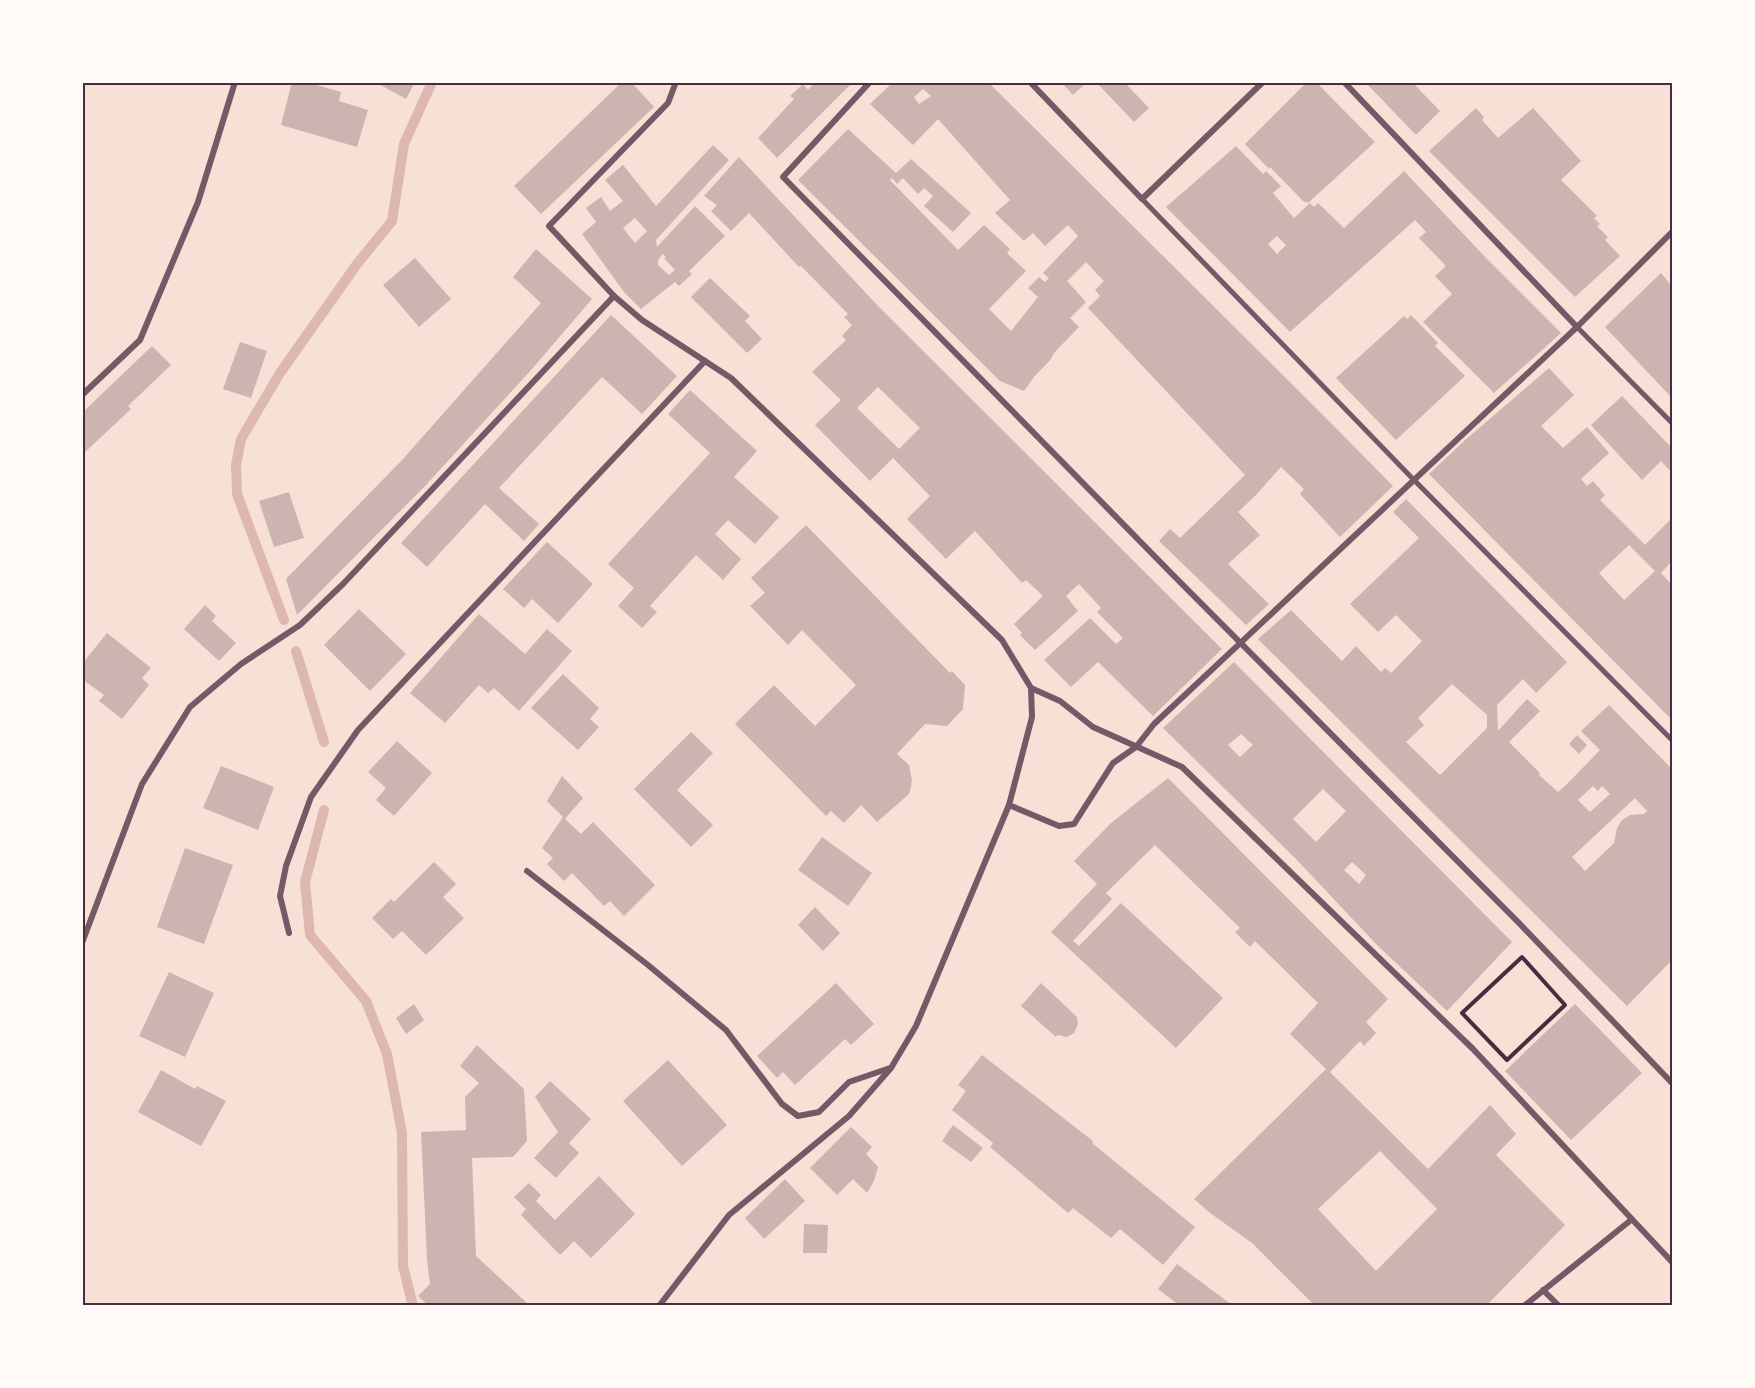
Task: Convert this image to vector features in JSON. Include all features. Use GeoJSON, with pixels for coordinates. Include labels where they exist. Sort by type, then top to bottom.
{"type":"FeatureCollection","features":[{"type":"Feature","properties":{"kind":"street"},"geometry":{"type":"LineString","coordinates":[[82,395],[140,340],[198,201],[235,82]]}},
{"type":"Feature","properties":{"kind":"street"},"geometry":{"type":"LineString","coordinates":[[659,1305],[729,1215],[849,1116],[891,1068],[916,1026],[1009,805],[1032,717],[1031,688],[1002,640],[731,378],[642,320],[614,296],[549,226],[668,104],[676,82]]}},
{"type":"Feature","properties":{"kind":"street"},"geometry":{"type":"LineString","coordinates":[[870,82],[783,177],[1240,643],[1519,923],[1672,1083]]}},
{"type":"Feature","properties":{"kind":"street"},"geometry":{"type":"LineString","coordinates":[[1029,82],[1413,479],[1672,740]]}},
{"type":"Feature","properties":{"kind":"street"},"geometry":{"type":"LineString","coordinates":[[1142,200],[1263,82]]}},
{"type":"Feature","properties":{"kind":"street"},"geometry":{"type":"LineString","coordinates":[[1344,82],[1577,327],[1672,423]]}},
{"type":"Feature","properties":{"kind":"street"},"geometry":{"type":"LineString","coordinates":[[1009,805],[1059,826],[1074,824],[1113,763],[1136,747],[1154,724],[1577,327],[1672,232]]}},
{"type":"Feature","properties":{"kind":"street"},"geometry":{"type":"LineString","coordinates":[[82,943],[142,784],[190,707],[241,664],[300,625],[343,584],[614,296]]}},
{"type":"Feature","properties":{"kind":"street"},"geometry":{"type":"LineString","coordinates":[[289,933],[280,896],[286,866],[311,797],[358,730],[705,361]]}},
{"type":"Feature","properties":{"kind":"street"},"geometry":{"type":"LineString","coordinates":[[1031,688],[1060,701],[1093,727],[1182,767],[1473,1050],[1672,1262]]}},
{"type":"Feature","properties":{"kind":"street"},"geometry":{"type":"LineString","coordinates":[[527,871],[648,965],[726,1030],[782,1104],[798,1116],[819,1112],[849,1082],[891,1068]]}},
{"type":"Feature","properties":{"kind":"street"},"geometry":{"type":"LineString","coordinates":[[1524,1305],[1631,1220]]}},
{"type":"Feature","properties":{"kind":"street"},"geometry":{"type":"LineString","coordinates":[[1543,1290],[1559,1305]]}},
{"type":"Feature","properties":{"kind":"path"},"geometry":{"type":"LineString","coordinates":[[1522,957],[1545,983],[1565,1005],[1507,1060],[1462,1013],[1522,957]]}},
{"type":"Feature","properties":{"kind":"building"},"geometry":{"type":"Polygon","coordinates":[[[292,82],[306,82],[341,92],[339,101],[368,110],[357,147],[281,125],[292,82]]]}},
{"type":"Feature","properties":{"kind":"building"},"geometry":{"type":"Polygon","coordinates":[[[375,82],[415,82],[406,99],[375,82]]]}},
{"type":"Feature","properties":{"kind":"building"},"geometry":{"type":"Polygon","coordinates":[[[622,82],[631,82],[654,107],[541,214],[514,186],[622,82]]]}},
{"type":"Feature","properties":{"kind":"building"},"geometry":{"type":"Polygon","coordinates":[[[815,82],[853,82],[777,158],[758,138],[794,99],[790,96],[803,84],[808,90],[815,82]]]}},
{"type":"Feature","properties":{"kind":"building"},"geometry":{"type":"Polygon","coordinates":[[[893,82],[988,82],[1393,486],[1340,537],[1300,494],[1304,489],[1281,467],[1238,512],[1260,535],[1228,564],[1269,604],[1246,625],[1159,541],[1170,529],[1180,538],[1245,475],[1088,308],[1100,296],[1095,290],[1104,281],[1086,262],[1067,281],[1086,302],[1070,318],[1079,327],[1054,353],[1024,391],[1000,381],[798,180],[848,129],[896,173],[911,159],[971,213],[953,232],[924,206],[933,196],[924,188],[918,194],[903,178],[897,184],[892,178],[890,180],[958,250],[984,225],[1010,249],[1007,253],[1026,271],[989,309],[1011,331],[1038,297],[1028,288],[1039,277],[1045,282],[1049,278],[1043,273],[1078,236],[1068,225],[1045,246],[1033,233],[1024,241],[995,213],[1010,200],[938,119],[913,145],[870,104],[893,82]],[[923,89],[914,97],[919,104],[931,96],[923,89]]]}},
{"type":"Feature","properties":{"kind":"building"},"geometry":{"type":"Polygon","coordinates":[[[1061,82],[1087,82],[1073,95],[1061,82]]]}},
{"type":"Feature","properties":{"kind":"building"},"geometry":{"type":"Polygon","coordinates":[[[1096,82],[1124,82],[1149,108],[1134,122],[1096,82]]]}},
{"type":"Feature","properties":{"kind":"building"},"geometry":{"type":"Polygon","coordinates":[[[1307,82],[1316,82],[1375,142],[1308,203],[1303,201],[1245,144],[1307,82]]]}},
{"type":"Feature","properties":{"kind":"building"},"geometry":{"type":"Polygon","coordinates":[[[1365,82],[1412,82],[1440,111],[1416,135],[1365,82]]]}},
{"type":"Feature","properties":{"kind":"building"},"geometry":{"type":"Polygon","coordinates":[[[1476,108],[1484,117],[1482,120],[1498,138],[1533,108],[1581,161],[1561,180],[1597,216],[1594,218],[1600,224],[1597,226],[1608,237],[1605,240],[1620,256],[1575,297],[1429,151],[1476,108]]]}},
{"type":"Feature","properties":{"kind":"building"},"geometry":{"type":"Polygon","coordinates":[[[713,145],[729,160],[656,240],[657,247],[695,206],[725,236],[689,271],[692,274],[679,286],[675,282],[641,309],[624,292],[582,234],[596,222],[586,208],[601,197],[610,211],[623,201],[605,180],[623,165],[656,206],[713,145]],[[635,218],[623,228],[635,243],[647,231],[635,218]],[[663,254],[658,260],[658,265],[669,275],[675,270],[663,254]]]}},
{"type":"Feature","properties":{"kind":"building"},"geometry":{"type":"Polygon","coordinates":[[[1236,146],[1263,174],[1266,171],[1281,186],[1273,193],[1294,218],[1310,203],[1314,207],[1318,203],[1344,228],[1404,171],[1561,333],[1494,393],[1423,322],[1452,294],[1435,276],[1446,266],[1419,238],[1426,232],[1415,220],[1290,332],[1166,207],[1236,146]],[[1277,236],[1268,244],[1277,254],[1286,245],[1277,236]]]}},
{"type":"Feature","properties":{"kind":"building"},"geometry":{"type":"Polygon","coordinates":[[[739,157],[879,307],[1222,649],[1153,716],[1098,662],[1071,687],[1044,660],[1090,618],[1116,644],[1123,638],[1097,612],[1101,608],[1079,584],[1066,596],[1078,611],[1035,650],[1020,635],[1022,633],[1014,624],[1043,596],[1026,580],[1022,583],[975,531],[946,559],[907,519],[930,496],[893,458],[870,481],[815,425],[841,400],[812,372],[846,340],[842,336],[852,325],[844,317],[848,314],[801,266],[799,267],[749,213],[731,231],[711,211],[717,205],[704,196],[739,157]],[[878,387],[857,408],[899,449],[920,428],[878,387]]]}},
{"type":"Feature","properties":{"kind":"building"},"geometry":{"type":"Polygon","coordinates":[[[536,249],[592,299],[532,369],[426,485],[297,615],[286,579],[403,459],[541,303],[513,277],[536,249]]]}},
{"type":"Feature","properties":{"kind":"building"},"geometry":{"type":"Polygon","coordinates":[[[415,258],[451,299],[419,327],[383,285],[415,258]]]}},
{"type":"Feature","properties":{"kind":"building"},"geometry":{"type":"Polygon","coordinates":[[[1661,273],[1672,286],[1672,398],[1605,327],[1661,273]]]}},
{"type":"Feature","properties":{"kind":"building"},"geometry":{"type":"Polygon","coordinates":[[[710,278],[750,316],[745,321],[762,339],[747,353],[691,297],[710,278]]]}},
{"type":"Feature","properties":{"kind":"building"},"geometry":{"type":"Polygon","coordinates":[[[611,315],[677,376],[642,414],[602,377],[499,488],[539,524],[524,541],[485,504],[427,567],[401,543],[611,315]]]}},
{"type":"Feature","properties":{"kind":"building"},"geometry":{"type":"Polygon","coordinates":[[[1411,315],[1438,343],[1435,346],[1465,376],[1396,440],[1336,378],[1404,316],[1407,319],[1411,315]]]}},
{"type":"Feature","properties":{"kind":"building"},"geometry":{"type":"Polygon","coordinates":[[[240,342],[267,351],[251,398],[223,389],[240,342]]]}},
{"type":"Feature","properties":{"kind":"building"},"geometry":{"type":"Polygon","coordinates":[[[152,346],[171,365],[128,406],[131,409],[82,455],[82,413],[152,346]]]}},
{"type":"Feature","properties":{"kind":"building"},"geometry":{"type":"Polygon","coordinates":[[[1549,368],[1574,395],[1541,426],[1563,448],[1587,427],[1609,453],[1581,479],[1587,486],[1593,481],[1605,495],[1600,500],[1645,545],[1672,518],[1672,561],[1661,573],[1672,585],[1672,720],[1429,474],[1549,368]],[[1629,545],[1599,573],[1624,600],[1655,571],[1629,545]]]}},
{"type":"Feature","properties":{"kind":"building"},"geometry":{"type":"Polygon","coordinates":[[[690,390],[757,451],[734,477],[779,517],[755,544],[728,520],[715,534],[741,559],[723,580],[696,555],[650,606],[657,612],[642,628],[618,606],[634,588],[608,564],[710,453],[668,414],[690,390]]]}},
{"type":"Feature","properties":{"kind":"building"},"geometry":{"type":"Polygon","coordinates":[[[1622,396],[1672,448],[1672,473],[1661,461],[1642,480],[1591,425],[1622,396]]]}},
{"type":"Feature","properties":{"kind":"building"},"geometry":{"type":"Polygon","coordinates":[[[289,492],[304,538],[274,547],[259,501],[289,492]]]}},
{"type":"Feature","properties":{"kind":"building"},"geometry":{"type":"Polygon","coordinates":[[[1406,499],[1567,662],[1536,693],[1523,679],[1497,705],[1498,731],[1527,699],[1540,711],[1509,742],[1540,773],[1539,775],[1558,792],[1568,783],[1600,750],[1581,731],[1609,705],[1672,769],[1672,960],[1627,1006],[1258,639],[1291,610],[1342,661],[1356,646],[1381,672],[1385,668],[1391,673],[1422,641],[1396,615],[1378,632],[1350,604],[1419,538],[1393,512],[1406,499]],[[1452,684],[1418,718],[1424,725],[1406,742],[1440,775],[1487,728],[1487,715],[1452,684]],[[1593,786],[1578,800],[1590,812],[1610,794],[1602,786],[1598,791],[1593,786]],[[1635,798],[1572,857],[1585,871],[1614,843],[1617,828],[1622,820],[1630,815],[1644,814],[1647,811],[1635,798]]]}},
{"type":"Feature","properties":{"kind":"building"},"geometry":{"type":"Polygon","coordinates":[[[806,525],[950,673],[952,671],[965,685],[963,709],[947,726],[925,724],[897,754],[909,765],[912,780],[909,794],[877,822],[861,805],[844,823],[831,811],[826,816],[735,724],[774,685],[815,726],[856,685],[802,630],[788,645],[750,606],[765,593],[751,578],[806,525]]]}},
{"type":"Feature","properties":{"kind":"building"},"geometry":{"type":"Polygon","coordinates":[[[547,542],[593,584],[558,623],[532,599],[524,608],[503,589],[547,542]]]}},
{"type":"Feature","properties":{"kind":"building"},"geometry":{"type":"Polygon","coordinates":[[[205,605],[216,616],[212,621],[236,643],[219,661],[184,629],[205,605]]]}},
{"type":"Feature","properties":{"kind":"building"},"geometry":{"type":"Polygon","coordinates":[[[359,609],[406,654],[370,691],[324,645],[359,609]]]}},
{"type":"Feature","properties":{"kind":"building"},"geometry":{"type":"Polygon","coordinates":[[[479,614],[525,654],[547,629],[572,651],[519,711],[494,688],[488,693],[479,685],[445,723],[410,693],[479,614]]]}},
{"type":"Feature","properties":{"kind":"building"},"geometry":{"type":"Polygon","coordinates":[[[107,633],[151,668],[142,678],[149,685],[122,719],[99,701],[104,695],[82,679],[82,664],[107,633]]]}},
{"type":"Feature","properties":{"kind":"building"},"geometry":{"type":"Polygon","coordinates":[[[1234,662],[1512,942],[1447,1011],[1377,945],[1296,859],[1163,728],[1234,662]],[[1241,734],[1228,745],[1240,757],[1253,745],[1241,734]],[[1323,789],[1293,819],[1316,842],[1346,811],[1323,789]],[[1352,862],[1344,870],[1359,884],[1366,875],[1352,862]]]}},
{"type":"Feature","properties":{"kind":"building"},"geometry":{"type":"Polygon","coordinates":[[[563,674],[599,708],[590,719],[599,727],[578,750],[531,708],[563,674]]]}},
{"type":"Feature","properties":{"kind":"building"},"geometry":{"type":"Polygon","coordinates":[[[691,732],[713,753],[677,790],[713,825],[691,847],[634,789],[691,732]]]}},
{"type":"Feature","properties":{"kind":"building"},"geometry":{"type":"Polygon","coordinates":[[[1577,735],[1587,745],[1579,754],[1569,744],[1577,735]]]}},
{"type":"Feature","properties":{"kind":"building"},"geometry":{"type":"Polygon","coordinates":[[[397,741],[432,773],[394,816],[376,800],[386,788],[368,772],[397,741]]]}},
{"type":"Feature","properties":{"kind":"building"},"geometry":{"type":"Polygon","coordinates":[[[221,766],[274,787],[258,830],[203,808],[221,766]]]}},
{"type":"Feature","properties":{"kind":"building"},"geometry":{"type":"Polygon","coordinates":[[[562,776],[583,798],[565,819],[581,834],[593,822],[655,885],[624,916],[610,901],[604,906],[572,873],[564,881],[547,864],[553,858],[542,848],[563,817],[547,801],[562,776]]]}},
{"type":"Feature","properties":{"kind":"building"},"geometry":{"type":"Polygon","coordinates":[[[1168,778],[1388,999],[1366,1022],[1376,1033],[1364,1046],[1360,1041],[1330,1072],[1428,1169],[1490,1105],[1516,1134],[1496,1155],[1565,1225],[1487,1305],[1314,1305],[1252,1243],[1194,1199],[1326,1069],[1290,1034],[1318,1003],[1255,941],[1250,947],[1235,932],[1240,928],[1155,845],[1106,893],[1112,899],[1073,941],[1079,946],[1121,903],[1223,998],[1176,1048],[1051,932],[1097,884],[1074,861],[1111,823],[1168,778]],[[1380,1151],[1318,1209],[1376,1271],[1437,1209],[1380,1151]]]}},
{"type":"Feature","properties":{"kind":"building"},"geometry":{"type":"Polygon","coordinates":[[[822,837],[872,873],[848,906],[798,870],[822,837]]]}},
{"type":"Feature","properties":{"kind":"building"},"geometry":{"type":"Polygon","coordinates":[[[185,848],[233,865],[204,944],[157,927],[185,848]]]}},
{"type":"Feature","properties":{"kind":"building"},"geometry":{"type":"Polygon","coordinates":[[[434,862],[456,884],[443,897],[464,918],[426,955],[402,931],[393,939],[372,918],[391,899],[394,902],[434,862]]]}},
{"type":"Feature","properties":{"kind":"building"},"geometry":{"type":"Polygon","coordinates":[[[815,907],[840,933],[823,951],[798,925],[815,907]]]}},
{"type":"Feature","properties":{"kind":"building"},"geometry":{"type":"Polygon","coordinates":[[[169,972],[214,993],[185,1057],[139,1036],[169,972]]]}},
{"type":"Feature","properties":{"kind":"building"},"geometry":{"type":"Polygon","coordinates":[[[836,983],[874,1024],[851,1045],[845,1039],[795,1085],[783,1072],[777,1078],[757,1056],[836,983]]]}},
{"type":"Feature","properties":{"kind":"building"},"geometry":{"type":"Polygon","coordinates":[[[1041,983],[1077,1017],[1078,1024],[1074,1033],[1067,1037],[1057,1035],[1056,1037],[1021,1006],[1041,983]]]}},
{"type":"Feature","properties":{"kind":"building"},"geometry":{"type":"Polygon","coordinates":[[[414,1004],[424,1020],[406,1034],[396,1018],[414,1004]]]}},
{"type":"Feature","properties":{"kind":"building"},"geometry":{"type":"Polygon","coordinates":[[[1575,1004],[1642,1073],[1571,1140],[1505,1071],[1575,1004]]]}},
{"type":"Feature","properties":{"kind":"building"},"geometry":{"type":"Polygon","coordinates":[[[477,1045],[524,1089],[527,1141],[513,1157],[472,1158],[476,1256],[529,1305],[428,1305],[418,1296],[430,1284],[421,1132],[466,1130],[465,1097],[479,1083],[460,1066],[477,1045]]]}},
{"type":"Feature","properties":{"kind":"building"},"geometry":{"type":"Polygon","coordinates":[[[982,1055],[1093,1141],[1092,1143],[1195,1227],[1163,1265],[1120,1229],[1111,1238],[1073,1208],[1068,1213],[990,1147],[993,1143],[952,1110],[966,1091],[958,1085],[982,1055]]]}},
{"type":"Feature","properties":{"kind":"building"},"geometry":{"type":"Polygon","coordinates":[[[668,1060],[727,1125],[682,1166],[623,1101],[668,1060]]]}},
{"type":"Feature","properties":{"kind":"building"},"geometry":{"type":"Polygon","coordinates":[[[161,1070],[195,1089],[197,1086],[226,1101],[201,1146],[138,1112],[161,1070]]]}},
{"type":"Feature","properties":{"kind":"building"},"geometry":{"type":"Polygon","coordinates":[[[550,1081],[591,1119],[569,1143],[579,1153],[556,1178],[534,1158],[558,1132],[535,1097],[550,1081]]]}},
{"type":"Feature","properties":{"kind":"building"},"geometry":{"type":"Polygon","coordinates":[[[953,1125],[983,1148],[971,1162],[942,1141],[953,1125]]]}},
{"type":"Feature","properties":{"kind":"building"},"geometry":{"type":"Polygon","coordinates":[[[851,1127],[872,1147],[866,1154],[878,1167],[867,1193],[853,1179],[837,1195],[810,1168],[851,1127]]]}},
{"type":"Feature","properties":{"kind":"building"},"geometry":{"type":"Polygon","coordinates":[[[599,1176],[635,1214],[591,1258],[574,1241],[560,1255],[521,1215],[526,1209],[514,1197],[529,1183],[541,1195],[536,1201],[555,1220],[599,1176]]]}},
{"type":"Feature","properties":{"kind":"building"},"geometry":{"type":"Polygon","coordinates":[[[785,1179],[805,1201],[764,1239],[745,1218],[785,1179]]]}},
{"type":"Feature","properties":{"kind":"building"},"geometry":{"type":"Polygon","coordinates":[[[804,1224],[828,1225],[827,1253],[803,1253],[804,1224]]]}},
{"type":"Feature","properties":{"kind":"building"},"geometry":{"type":"Polygon","coordinates":[[[1177,1264],[1232,1305],[1179,1305],[1158,1289],[1177,1264]]]}},
{"type":"Feature","properties":{"kind":"waterway"},"geometry":{"type":"LineString","coordinates":[[284,620],[237,494],[236,465],[241,439],[280,373],[357,264],[392,221],[404,144],[432,82]]}},
{"type":"Feature","properties":{"kind":"waterway"},"geometry":{"type":"LineString","coordinates":[[296,651],[324,742]]}},
{"type":"Feature","properties":{"kind":"waterway"},"geometry":{"type":"LineString","coordinates":[[324,810],[305,882],[310,935],[366,1001],[387,1054],[402,1133],[403,1266],[413,1306]]}}]}
